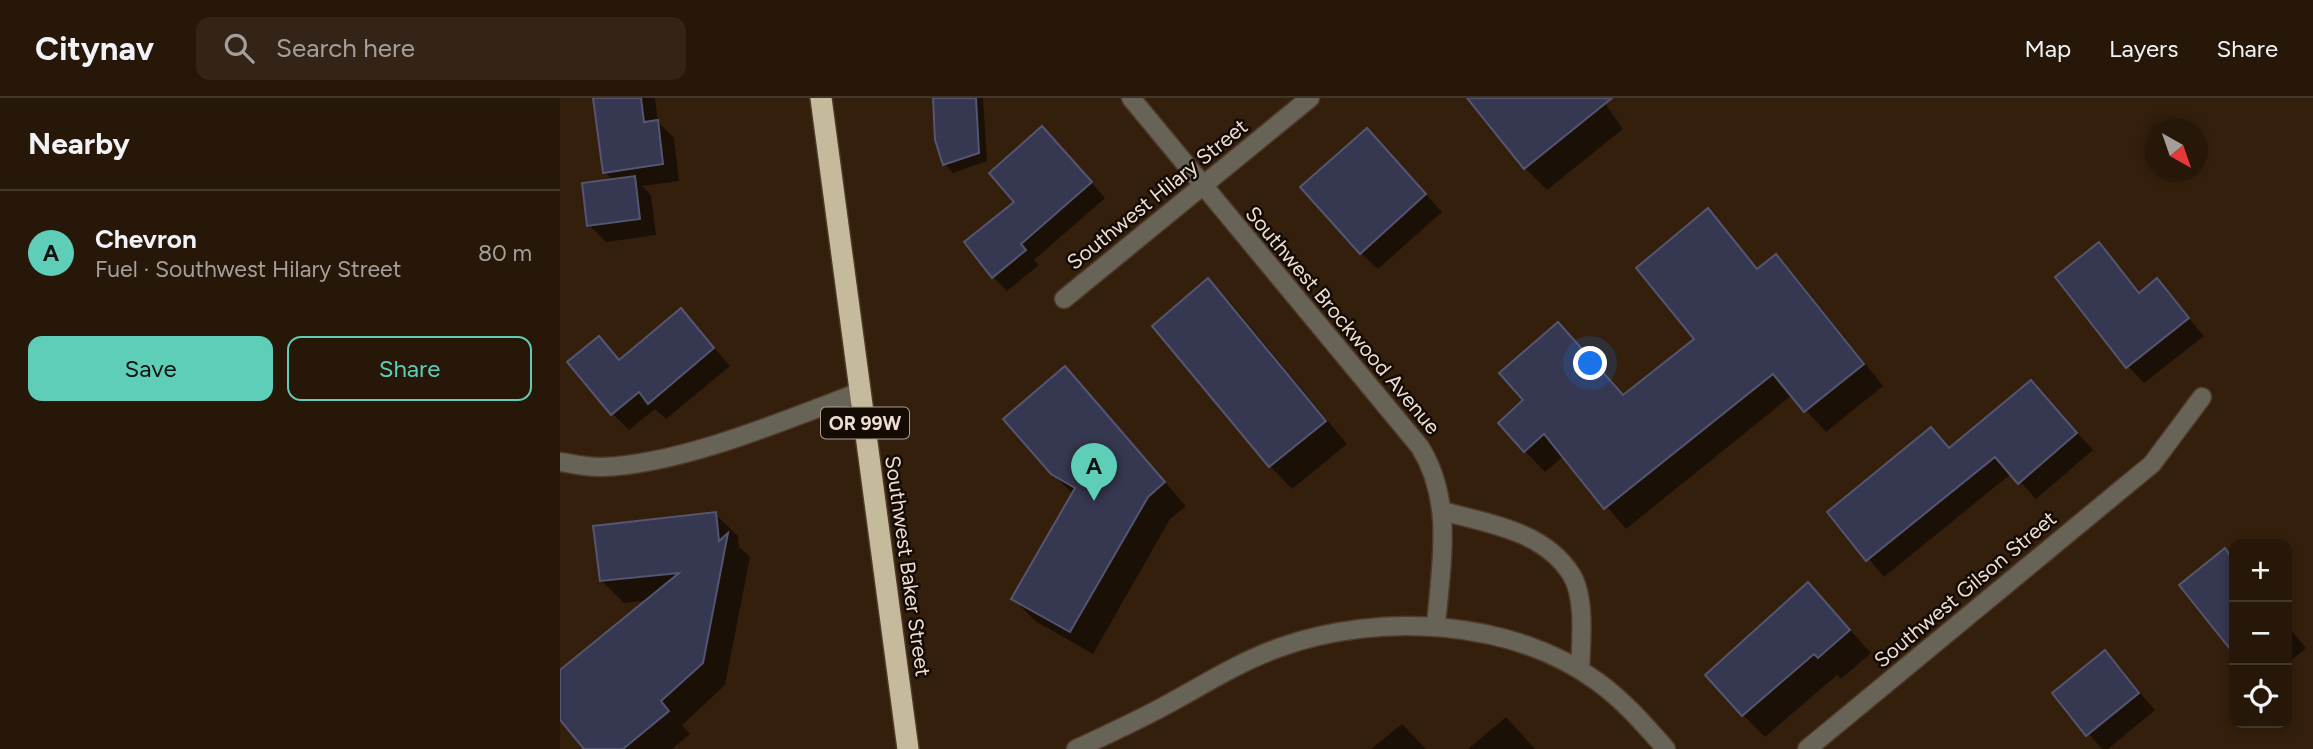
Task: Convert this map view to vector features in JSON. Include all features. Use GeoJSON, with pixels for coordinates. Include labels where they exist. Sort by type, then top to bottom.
{"type":"FeatureCollection","features":[{"type":"Feature","properties":{"kind":"highway","name":"Southwest Baker Street"},"geometry":{"type":"LineString","coordinates":[[821,98],[908,749]]}},
{"type":"Feature","properties":{"kind":"street","name":"Southwest Brockwood Avenue"},"geometry":{"type":"LineString","coordinates":[[1131,98],[1420,447],[1433,468],[1444,528],[1436,625]]}},
{"type":"Feature","properties":{"kind":"street","name":"Southwest Hilary Street"},"geometry":{"type":"LineString","coordinates":[[1064,299],[1310,98]]}},
{"type":"Feature","properties":{"kind":"street"},"geometry":{"type":"LineString","coordinates":[[560,462],[602,467],[670,456],[736,438],[860,392]]}},
{"type":"Feature","properties":{"kind":"street","name":"Southwest Gilson Street"},"geometry":{"type":"LineString","coordinates":[[1807,749],[2152,464],[2202,397]]}},
{"type":"Feature","properties":{"kind":"street"},"geometry":{"type":"LineString","coordinates":[[1442,511],[1519,531],[1552,554],[1572,575],[1581,613],[1580,670]]}},
{"type":"Feature","properties":{"kind":"street"},"geometry":{"type":"LineString","coordinates":[[1076,749],[1095,745],[1225,671],[1283,646],[1358,629],[1436,625],[1505,638],[1580,670],[1633,711],[1666,749]]}},
{"type":"Feature","properties":{"kind":"building"},"geometry":{"type":"Polygon","coordinates":[[[593,98],[641,98],[644,122],[658,120],[663,164],[603,173],[593,98]]]}},
{"type":"Feature","properties":{"kind":"building"},"geometry":{"type":"Polygon","coordinates":[[[933,98],[976,98],[979,153],[943,165],[935,140],[933,98]]]}},
{"type":"Feature","properties":{"kind":"building"},"geometry":{"type":"Polygon","coordinates":[[[1467,98],[1612,98],[1524,169],[1467,98]]]}},
{"type":"Feature","properties":{"kind":"building"},"geometry":{"type":"Polygon","coordinates":[[[1042,126],[1092,182],[1021,244],[1026,250],[992,278],[964,242],[1014,202],[989,173],[1042,126]]]}},
{"type":"Feature","properties":{"kind":"building"},"geometry":{"type":"Polygon","coordinates":[[[1367,128],[1426,194],[1360,254],[1300,187],[1367,128]]]}},
{"type":"Feature","properties":{"kind":"building"},"geometry":{"type":"Polygon","coordinates":[[[635,176],[640,219],[587,226],[582,183],[635,176]]]}},
{"type":"Feature","properties":{"kind":"building"},"geometry":{"type":"Polygon","coordinates":[[[1708,208],[1757,269],[1776,254],[1864,364],[1804,412],[1773,374],[1604,509],[1544,434],[1524,452],[1498,423],[1523,400],[1499,373],[1558,322],[1623,395],[1694,339],[1636,268],[1708,208]]]}},
{"type":"Feature","properties":{"kind":"building"},"geometry":{"type":"Polygon","coordinates":[[[2099,242],[2139,293],[2157,278],[2189,318],[2126,368],[2055,277],[2099,242]]]}},
{"type":"Feature","properties":{"kind":"building"},"geometry":{"type":"Polygon","coordinates":[[[1208,278],[1326,421],[1269,467],[1152,326],[1208,278]]]}},
{"type":"Feature","properties":{"kind":"building"},"geometry":{"type":"Polygon","coordinates":[[[681,308],[714,348],[648,404],[639,392],[611,415],[567,362],[599,336],[619,360],[681,308]]]}},
{"type":"Feature","properties":{"kind":"building"},"geometry":{"type":"Polygon","coordinates":[[[1065,366],[1165,482],[1148,497],[1070,632],[1011,599],[1075,488],[1051,474],[1003,419],[1065,366]]]}},
{"type":"Feature","properties":{"kind":"building"},"geometry":{"type":"Polygon","coordinates":[[[2031,380],[2077,433],[2018,484],[1995,457],[1866,561],[1827,512],[1931,427],[1949,448],[2031,380]]]}},
{"type":"Feature","properties":{"kind":"building"},"geometry":{"type":"Polygon","coordinates":[[[716,512],[719,541],[728,533],[703,663],[661,701],[669,711],[623,749],[584,749],[560,720],[560,670],[679,573],[600,581],[593,526],[716,512]]]}},
{"type":"Feature","properties":{"kind":"building"},"geometry":{"type":"Polygon","coordinates":[[[2225,548],[2229,554],[2229,648],[2179,585],[2225,548]]]}},
{"type":"Feature","properties":{"kind":"building"},"geometry":{"type":"Polygon","coordinates":[[[1808,582],[1850,630],[1818,658],[1814,654],[1742,716],[1705,675],[1808,582]]]}},
{"type":"Feature","properties":{"kind":"building"},"geometry":{"type":"Polygon","coordinates":[[[2105,650],[2139,693],[2086,736],[2052,693],[2105,650]]]}},
{"type":"Feature","properties":{"kind":"place","name":"Chevron"},"geometry":{"type":"Point","coordinates":[1094,501]}}]}
